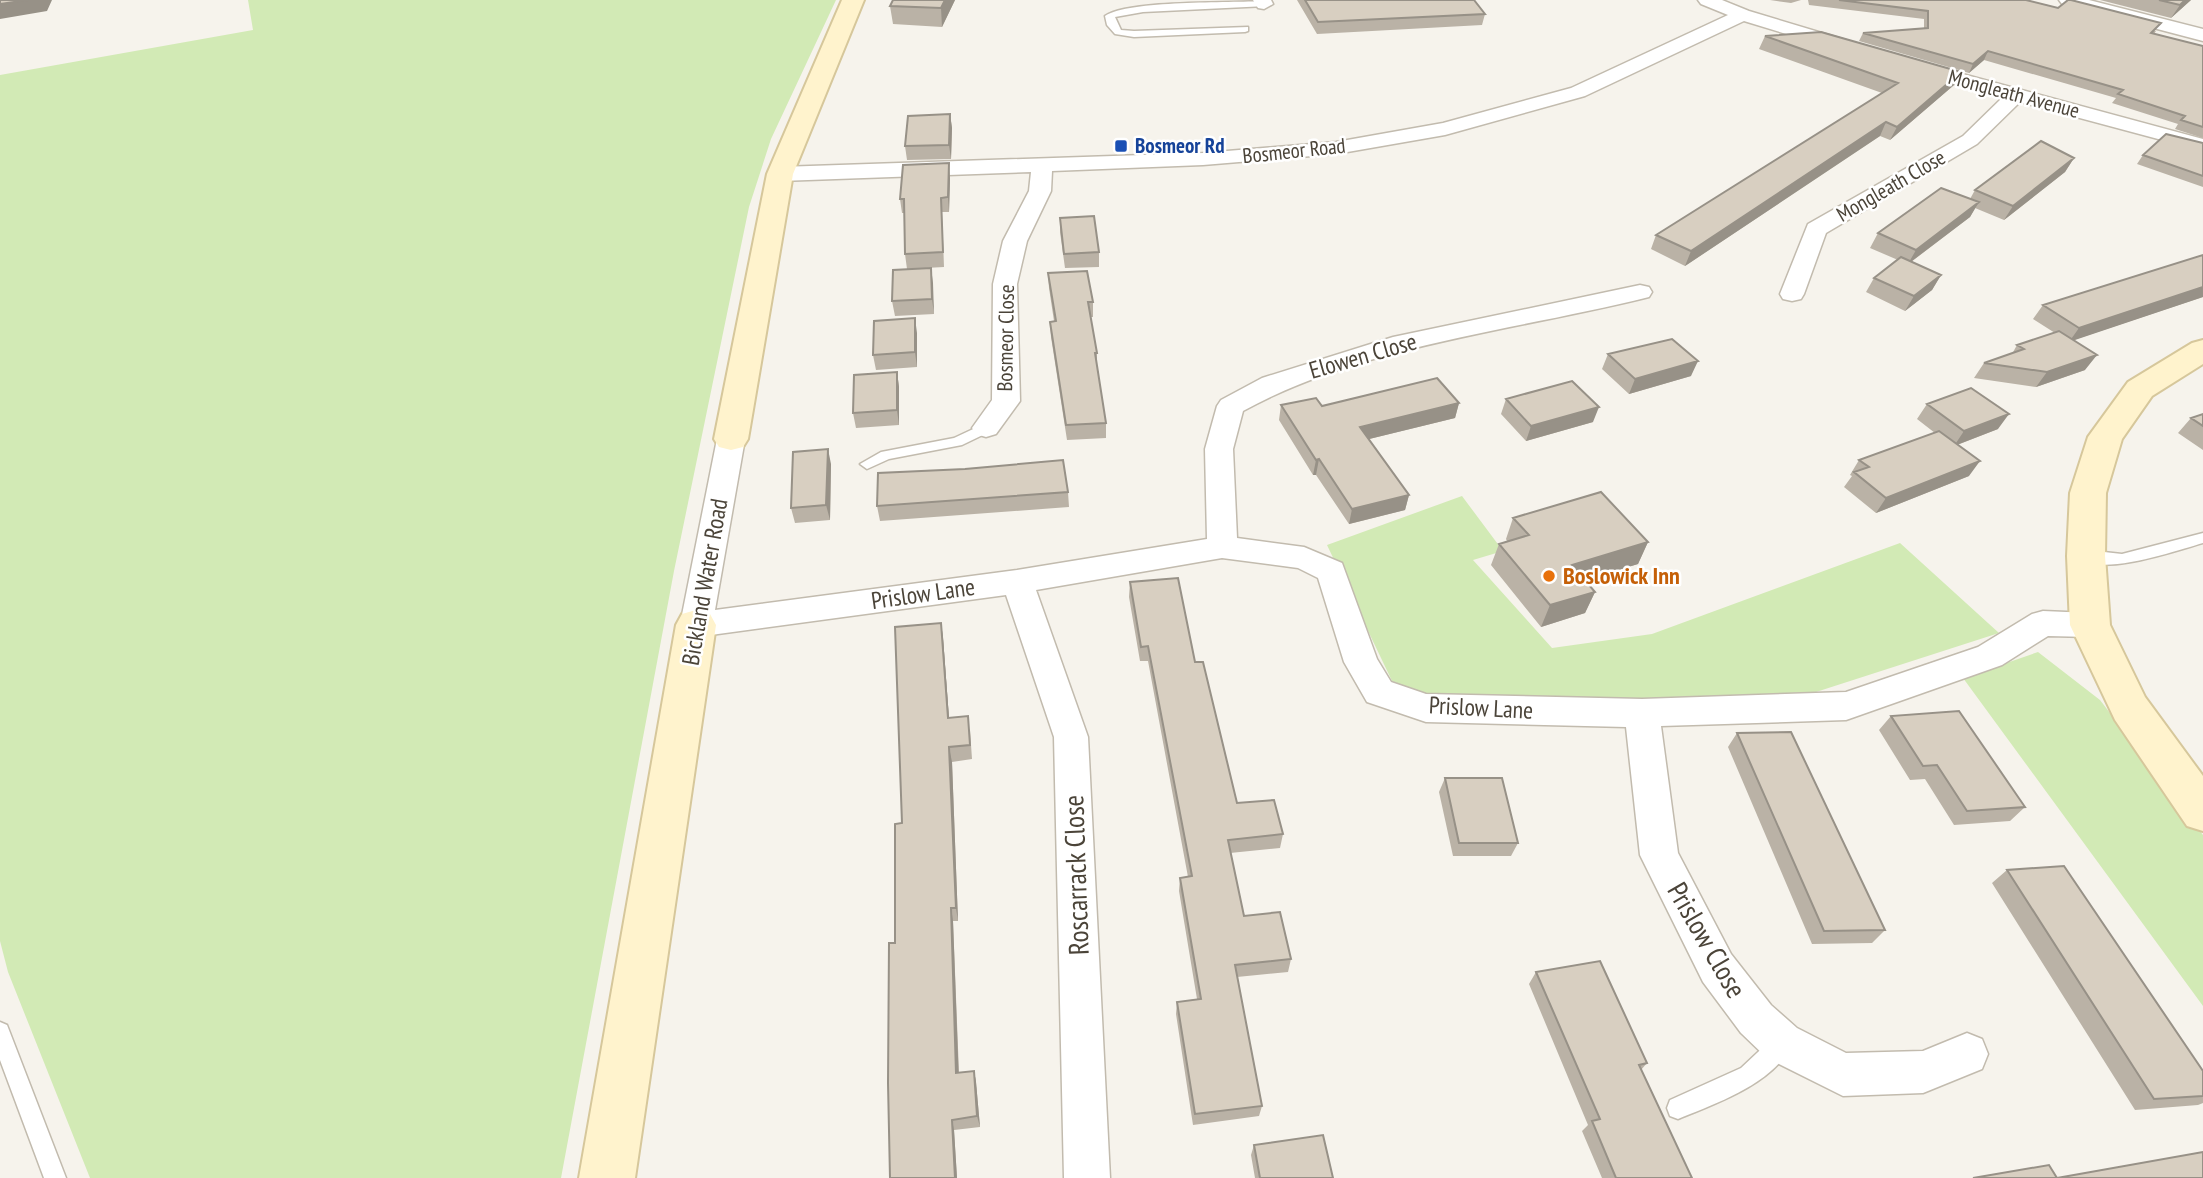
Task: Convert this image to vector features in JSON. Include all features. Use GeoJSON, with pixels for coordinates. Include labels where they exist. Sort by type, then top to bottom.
{"type":"FeatureCollection","features":[{"type":"Feature","properties":{"kind":"street","name":"Bickland Water Road"},"geometry":{"type":"LineString","coordinates":[[607,1178],[696,625],[780,174],[800,119],[853,0]]}},
{"type":"Feature","properties":{"kind":"street"},"geometry":{"type":"LineString","coordinates":[[1707,0],[1742,15],[1858,50]]}},
{"type":"Feature","properties":{"kind":"street"},"geometry":{"type":"LineString","coordinates":[[2068,0],[2203,36]]}},
{"type":"Feature","properties":{"kind":"street"},"geometry":{"type":"LineString","coordinates":[[2123,0],[2203,20]]}},
{"type":"Feature","properties":{"kind":"street","name":"Bosmeor Road"},"geometry":{"type":"LineString","coordinates":[[780,174],[1203,159],[1336,148],[1444,129],[1578,92],[1742,15]]}},
{"type":"Feature","properties":{"kind":"street","name":"Mongleath Avenue"},"geometry":{"type":"LineString","coordinates":[[1897,62],[2203,145]]}},
{"type":"Feature","properties":{"kind":"street","name":"Mongleath Close"},"geometry":{"type":"LineString","coordinates":[[1792,294],[1816,229],[1970,140],[2016,94]]}},
{"type":"Feature","properties":{"kind":"street","name":"Bosmeor Close"},"geometry":{"type":"LineString","coordinates":[[986,428],[1006,401],[1005,284],[1015,241],[1041,191],[1042,165]]}},
{"type":"Feature","properties":{"kind":"street","name":"Elowen Close"},"geometry":{"type":"LineString","coordinates":[[1222,547],[1219,449],[1231,406],[1271,383],[1402,343],[1640,292]]}},
{"type":"Feature","properties":{"kind":"street"},"geometry":{"type":"LineString","coordinates":[[2203,350],[2140,389],[2105,437],[2088,493],[2085,556],[2090,625],[2130,708],[2203,812]]}},
{"type":"Feature","properties":{"kind":"street","name":"Prislow Lane"},"geometry":{"type":"LineString","coordinates":[[696,625],[1017,582],[1222,547],[1304,558],[1331,571],[1361,662],[1379,692],[1426,708],[1642,713],[1846,706],[1990,656],[2043,623],[2090,625]]}},
{"type":"Feature","properties":{"kind":"street","name":"Roscarrack Close"},"geometry":{"type":"LineString","coordinates":[[1017,582],[1071,737],[1087,1178]]}},
{"type":"Feature","properties":{"kind":"street","name":"Prislow Close"},"geometry":{"type":"LineString","coordinates":[[1642,713],[1659,855],[1717,968],[1756,1019],[1782,1043],[1843,1075],[1923,1072],[1967,1054]]}},
{"type":"Feature","properties":{"kind":"lane"},"geometry":{"type":"LineString","coordinates":[[1245,29],[1134,34],[1118,32],[1112,25],[1110,16],[1123,11],[1143,9],[1263,2]]}},
{"type":"Feature","properties":{"kind":"lane"},"geometry":{"type":"LineString","coordinates":[[867,464],[886,455],[957,442],[986,428]]}},
{"type":"Feature","properties":{"kind":"lane"},"geometry":{"type":"LineString","coordinates":[[2085,556],[2122,560],[2203,537]]}},
{"type":"Feature","properties":{"kind":"lane"},"geometry":{"type":"LineString","coordinates":[[0,1032],[55,1178]]}},
{"type":"Feature","properties":{"kind":"lane"},"geometry":{"type":"LineString","coordinates":[[1678,1108],[1749,1076],[1782,1043]]}},
{"type":"Feature","properties":{"kind":"green space"},"geometry":{"type":"Polygon","coordinates":[[[248,0],[836,0],[771,139],[749,207],[674,571],[561,1178],[90,1178],[8,972],[0,941],[0,75],[253,30],[248,0]]]}},
{"type":"Feature","properties":{"kind":"green space"},"geometry":{"type":"Polygon","coordinates":[[[1462,496],[1503,551],[1473,560],[1552,648],[1652,634],[1900,543],[1999,633],[1816,692],[1595,701],[1430,696],[1392,681],[1327,545],[1462,496]]]}},
{"type":"Feature","properties":{"kind":"green space"},"geometry":{"type":"Polygon","coordinates":[[[2038,652],[2100,700],[2203,835],[2203,1006],[1963,678],[2038,652]]]}},
{"type":"Feature","properties":{"kind":"building"},"geometry":{"type":"Polygon","coordinates":[[[0,0],[28,0],[0,4],[0,0]]]}},
{"type":"Feature","properties":{"kind":"building"},"geometry":{"type":"Polygon","coordinates":[[[893,0],[945,0],[941,8],[890,6],[893,0]]]}},
{"type":"Feature","properties":{"kind":"building"},"geometry":{"type":"Polygon","coordinates":[[[1305,0],[1474,0],[1485,14],[1318,22],[1305,0]]]}},
{"type":"Feature","properties":{"kind":"building"},"geometry":{"type":"Polygon","coordinates":[[[1839,0],[2026,0],[2058,8],[2071,0],[2161,23],[2151,33],[2203,46],[2203,127],[2181,120],[2185,116],[2118,94],[2123,90],[1988,51],[1973,64],[1863,33],[1928,28],[1928,11],[1839,0]]]}},
{"type":"Feature","properties":{"kind":"building"},"geometry":{"type":"Polygon","coordinates":[[[2159,0],[2185,0],[2180,5],[2159,0]]]}},
{"type":"Feature","properties":{"kind":"building"},"geometry":{"type":"Polygon","coordinates":[[[1821,32],[1961,72],[1897,127],[1886,122],[1691,251],[1656,235],[1898,83],[1765,36],[1821,32]]]}},
{"type":"Feature","properties":{"kind":"building"},"geometry":{"type":"Polygon","coordinates":[[[950,114],[949,145],[905,146],[908,116],[950,114]]]}},
{"type":"Feature","properties":{"kind":"building"},"geometry":{"type":"Polygon","coordinates":[[[2166,134],[2203,143],[2203,176],[2143,155],[2166,134]]]}},
{"type":"Feature","properties":{"kind":"building"},"geometry":{"type":"Polygon","coordinates":[[[2041,141],[2074,158],[2013,206],[1975,190],[2041,141]]]}},
{"type":"Feature","properties":{"kind":"building"},"geometry":{"type":"Polygon","coordinates":[[[949,163],[948,197],[941,198],[943,252],[905,254],[904,199],[900,199],[903,165],[949,163]]]}},
{"type":"Feature","properties":{"kind":"building"},"geometry":{"type":"Polygon","coordinates":[[[1941,188],[1979,202],[1916,250],[1878,233],[1941,188]]]}},
{"type":"Feature","properties":{"kind":"building"},"geometry":{"type":"Polygon","coordinates":[[[1094,216],[1099,252],[1064,254],[1060,218],[1094,216]]]}},
{"type":"Feature","properties":{"kind":"building"},"geometry":{"type":"Polygon","coordinates":[[[2203,255],[2203,287],[2079,328],[2043,305],[2203,255]]]}},
{"type":"Feature","properties":{"kind":"building"},"geometry":{"type":"Polygon","coordinates":[[[1901,257],[1941,275],[1914,296],[1874,278],[1901,257]]]}},
{"type":"Feature","properties":{"kind":"building"},"geometry":{"type":"Polygon","coordinates":[[[931,268],[932,299],[892,301],[893,270],[931,268]]]}},
{"type":"Feature","properties":{"kind":"building"},"geometry":{"type":"Polygon","coordinates":[[[1087,271],[1093,302],[1088,302],[1106,423],[1066,425],[1050,322],[1056,321],[1048,273],[1087,271]]]}},
{"type":"Feature","properties":{"kind":"building"},"geometry":{"type":"Polygon","coordinates":[[[915,318],[915,352],[873,355],[874,321],[915,318]]]}},
{"type":"Feature","properties":{"kind":"building"},"geometry":{"type":"Polygon","coordinates":[[[2059,331],[2097,355],[2047,372],[1984,363],[2024,349],[2017,345],[2059,331]]]}},
{"type":"Feature","properties":{"kind":"building"},"geometry":{"type":"Polygon","coordinates":[[[1672,339],[1698,361],[1635,379],[1608,354],[1672,339]]]}},
{"type":"Feature","properties":{"kind":"building"},"geometry":{"type":"Polygon","coordinates":[[[897,372],[897,410],[853,413],[854,375],[897,372]]]}},
{"type":"Feature","properties":{"kind":"building"},"geometry":{"type":"Polygon","coordinates":[[[1437,378],[1459,403],[1360,427],[1409,495],[1352,509],[1319,459],[1316,460],[1281,405],[1316,398],[1322,406],[1437,378]]]}},
{"type":"Feature","properties":{"kind":"building"},"geometry":{"type":"Polygon","coordinates":[[[1572,381],[1599,407],[1531,426],[1506,399],[1572,381]]]}},
{"type":"Feature","properties":{"kind":"building"},"geometry":{"type":"Polygon","coordinates":[[[1971,388],[2009,414],[1964,431],[1927,404],[1971,388]]]}},
{"type":"Feature","properties":{"kind":"building"},"geometry":{"type":"Polygon","coordinates":[[[2203,414],[2203,426],[2191,418],[2203,414]]]}},
{"type":"Feature","properties":{"kind":"building"},"geometry":{"type":"Polygon","coordinates":[[[1939,431],[1980,461],[1886,498],[1854,472],[1869,467],[1859,460],[1939,431]]]}},
{"type":"Feature","properties":{"kind":"building"},"geometry":{"type":"Polygon","coordinates":[[[828,449],[826,505],[791,508],[793,452],[828,449]]]}},
{"type":"Feature","properties":{"kind":"building"},"geometry":{"type":"Polygon","coordinates":[[[1063,460],[1068,492],[877,506],[878,473],[965,469],[1063,460]]]}},
{"type":"Feature","properties":{"kind":"building","name":"Boslowick Inn"},"geometry":{"type":"Polygon","coordinates":[[[1601,492],[1648,542],[1572,565],[1595,592],[1550,605],[1499,544],[1529,535],[1513,518],[1601,492]]]}},
{"type":"Feature","properties":{"kind":"building"},"geometry":{"type":"Polygon","coordinates":[[[1178,578],[1195,662],[1203,662],[1237,803],[1274,800],[1283,834],[1228,840],[1244,916],[1280,912],[1291,959],[1235,965],[1262,1106],[1195,1114],[1177,1002],[1201,999],[1180,878],[1192,876],[1148,646],[1141,647],[1130,582],[1178,578]]]}},
{"type":"Feature","properties":{"kind":"building"},"geometry":{"type":"Polygon","coordinates":[[[941,623],[948,718],[968,716],[970,745],[949,747],[956,908],[951,908],[956,1073],[974,1071],[977,1116],[952,1120],[955,1178],[890,1178],[889,943],[895,943],[895,824],[902,823],[895,627],[941,623]]]}},
{"type":"Feature","properties":{"kind":"building"},"geometry":{"type":"Polygon","coordinates":[[[1959,711],[2025,807],[1967,811],[1937,765],[1923,766],[1891,716],[1959,711]]]}},
{"type":"Feature","properties":{"kind":"building"},"geometry":{"type":"Polygon","coordinates":[[[1791,732],[1885,930],[1824,931],[1737,733],[1791,732]]]}},
{"type":"Feature","properties":{"kind":"building"},"geometry":{"type":"Polygon","coordinates":[[[1445,778],[1502,778],[1518,843],[1459,843],[1445,778]]]}},
{"type":"Feature","properties":{"kind":"building"},"geometry":{"type":"Polygon","coordinates":[[[2064,866],[2203,1071],[2203,1096],[2154,1099],[2007,870],[2064,866]]]}},
{"type":"Feature","properties":{"kind":"building"},"geometry":{"type":"Polygon","coordinates":[[[1600,961],[1647,1063],[1639,1065],[1692,1178],[1616,1178],[1592,1121],[1600,1119],[1536,972],[1600,961]]]}},
{"type":"Feature","properties":{"kind":"building"},"geometry":{"type":"Polygon","coordinates":[[[1323,1135],[1333,1178],[1260,1178],[1254,1145],[1323,1135]]]}},
{"type":"Feature","properties":{"kind":"building"},"geometry":{"type":"Polygon","coordinates":[[[2203,1152],[2203,1178],[2057,1178],[2203,1152]]]}},
{"type":"Feature","properties":{"kind":"building"},"geometry":{"type":"Polygon","coordinates":[[[2049,1165],[2057,1178],[1973,1178],[2049,1165]]]}},
{"type":"Feature","properties":{"kind":"place","name":"Bosmeor Rd"},"geometry":{"type":"Point","coordinates":[1121,146]}},
{"type":"Feature","properties":{"kind":"place","name":"Boslowick Inn"},"geometry":{"type":"Point","coordinates":[1549,576]}}]}
